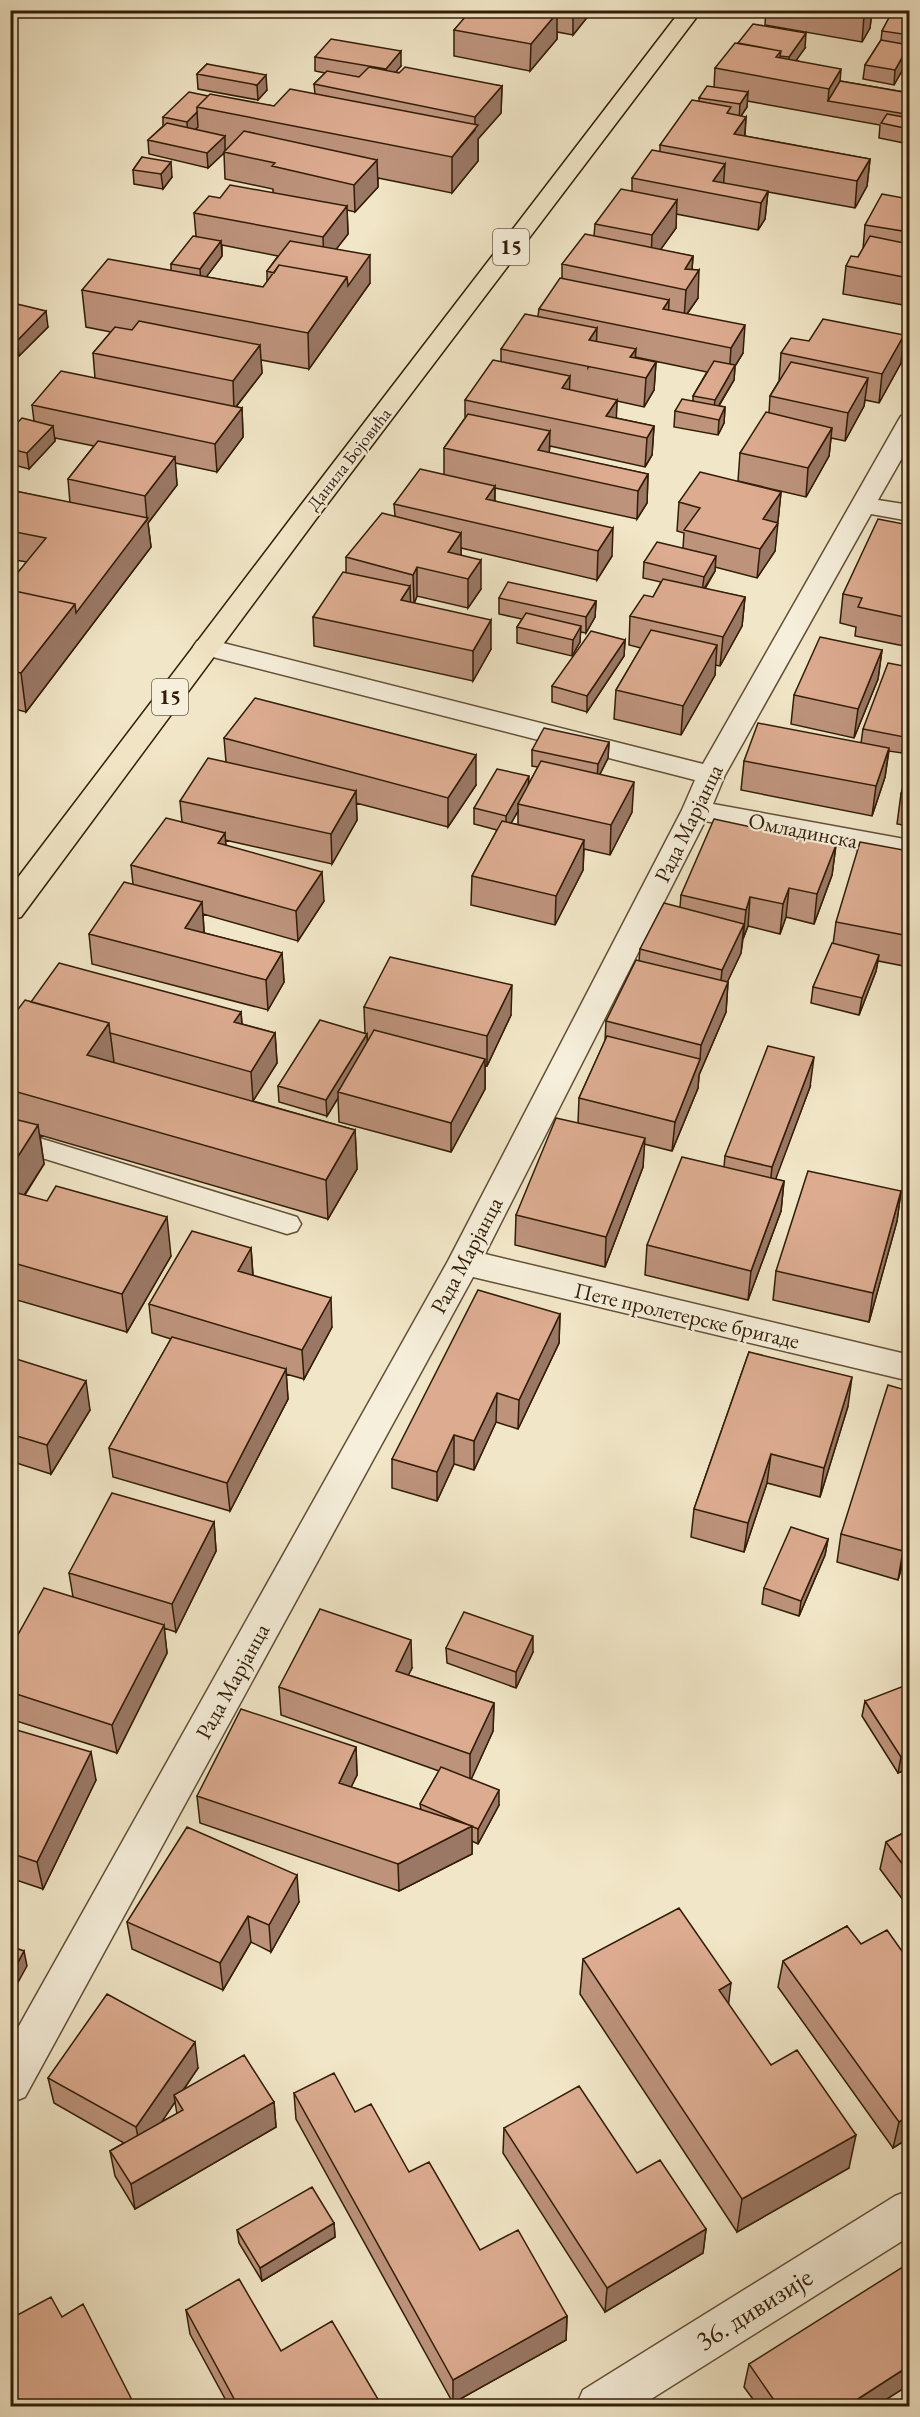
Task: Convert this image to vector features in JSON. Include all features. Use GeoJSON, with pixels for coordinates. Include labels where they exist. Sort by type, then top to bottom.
{"type":"FeatureCollection","features":[{"type":"Feature","properties":{"kind":"main road","name":"Данила Бојовића"},"geometry":{"type":"LineString","coordinates":[[10,910],[207,647],[692,10]]}},
{"type":"Feature","properties":{"kind":"street","name":"Рада Марјанца"},"geometry":{"type":"LineString","coordinates":[[10,2083],[464,1262],[696,810],[711,775],[909,421]]}},
{"type":"Feature","properties":{"kind":"street"},"geometry":{"type":"LineString","coordinates":[[862,505],[909,513]]}},
{"type":"Feature","properties":{"kind":"street"},"geometry":{"type":"LineString","coordinates":[[207,647],[711,775]]}},
{"type":"Feature","properties":{"kind":"street","name":"Омладинска"},"geometry":{"type":"LineString","coordinates":[[696,810],[909,850]]}},
{"type":"Feature","properties":{"kind":"street","name":"Пете пролетерске бригаде"},"geometry":{"type":"LineString","coordinates":[[464,1262],[909,1368]]}},
{"type":"Feature","properties":{"kind":"street","name":"36. дивизије"},"geometry":{"type":"LineString","coordinates":[[599,2406],[909,2211]]}},
{"type":"Feature","properties":{"kind":"lane"},"geometry":{"type":"LineString","coordinates":[[10,1138],[286,1224]]}},
{"type":"Feature","properties":{"kind":"building"},"geometry":{"type":"Polygon","coordinates":[[[471,10],[543,10],[557,13],[531,44],[454,30],[471,10]]]}},
{"type":"Feature","properties":{"kind":"building"},"geometry":{"type":"Polygon","coordinates":[[[835,10],[868,10],[864,16],[835,10]]]}},
{"type":"Feature","properties":{"kind":"building"},"geometry":{"type":"Polygon","coordinates":[[[893,10],[909,10],[909,35],[882,31],[893,10]]]}},
{"type":"Feature","properties":{"kind":"building"},"geometry":{"type":"Polygon","coordinates":[[[753,24],[806,33],[789,57],[780,56],[781,51],[738,43],[753,24]]]}},
{"type":"Feature","properties":{"kind":"building"},"geometry":{"type":"Polygon","coordinates":[[[331,39],[401,51],[386,69],[315,57],[331,39]]]}},
{"type":"Feature","properties":{"kind":"building"},"geometry":{"type":"Polygon","coordinates":[[[881,40],[909,45],[895,70],[865,65],[881,40]]]}},
{"type":"Feature","properties":{"kind":"building"},"geometry":{"type":"Polygon","coordinates":[[[735,43],[781,51],[776,57],[841,69],[829,89],[715,68],[735,43]]]}},
{"type":"Feature","properties":{"kind":"building"},"geometry":{"type":"Polygon","coordinates":[[[207,64],[266,75],[257,85],[197,74],[207,64]]]}},
{"type":"Feature","properties":{"kind":"building"},"geometry":{"type":"Polygon","coordinates":[[[369,67],[399,73],[405,67],[502,86],[475,117],[314,84],[327,71],[359,77],[369,67]]]}},
{"type":"Feature","properties":{"kind":"building"},"geometry":{"type":"Polygon","coordinates":[[[840,81],[909,93],[909,106],[905,114],[828,101],[840,81]]]}},
{"type":"Feature","properties":{"kind":"building"},"geometry":{"type":"Polygon","coordinates":[[[707,86],[748,92],[740,104],[699,98],[707,86]]]}},
{"type":"Feature","properties":{"kind":"building"},"geometry":{"type":"Polygon","coordinates":[[[290,89],[478,125],[452,157],[197,107],[210,94],[274,106],[290,89]]]}},
{"type":"Feature","properties":{"kind":"building"},"geometry":{"type":"Polygon","coordinates":[[[189,92],[208,96],[187,122],[163,117],[189,92]]]}},
{"type":"Feature","properties":{"kind":"building"},"geometry":{"type":"Polygon","coordinates":[[[692,100],[731,107],[727,113],[746,117],[734,134],[870,159],[857,181],[660,145],[692,100]]]}},
{"type":"Feature","properties":{"kind":"building"},"geometry":{"type":"Polygon","coordinates":[[[887,114],[909,118],[909,129],[881,123],[887,114]]]}},
{"type":"Feature","properties":{"kind":"building"},"geometry":{"type":"Polygon","coordinates":[[[167,123],[225,136],[207,153],[148,140],[167,123]]]}},
{"type":"Feature","properties":{"kind":"building"},"geometry":{"type":"Polygon","coordinates":[[[244,131],[377,160],[354,185],[272,166],[275,163],[224,152],[244,131]]]}},
{"type":"Feature","properties":{"kind":"building"},"geometry":{"type":"Polygon","coordinates":[[[652,150],[725,164],[713,181],[768,191],[761,203],[632,178],[652,150]]]}},
{"type":"Feature","properties":{"kind":"building"},"geometry":{"type":"Polygon","coordinates":[[[142,157],[171,162],[161,174],[133,170],[142,157]]]}},
{"type":"Feature","properties":{"kind":"building"},"geometry":{"type":"Polygon","coordinates":[[[230,185],[347,206],[323,237],[194,213],[209,196],[220,198],[230,185]]]}},
{"type":"Feature","properties":{"kind":"building"},"geometry":{"type":"Polygon","coordinates":[[[621,189],[677,200],[652,235],[595,224],[621,189]]]}},
{"type":"Feature","properties":{"kind":"building"},"geometry":{"type":"Polygon","coordinates":[[[882,194],[909,199],[909,232],[865,225],[882,194]]]}},
{"type":"Feature","properties":{"kind":"building"},"geometry":{"type":"Polygon","coordinates":[[[585,234],[693,256],[685,269],[699,270],[686,290],[562,264],[585,234]]]}},
{"type":"Feature","properties":{"kind":"building"},"geometry":{"type":"Polygon","coordinates":[[[193,236],[221,241],[200,269],[171,264],[193,236]]]}},
{"type":"Feature","properties":{"kind":"building"},"geometry":{"type":"Polygon","coordinates":[[[870,236],[909,244],[909,278],[846,266],[851,256],[858,257],[870,236]]]}},
{"type":"Feature","properties":{"kind":"building"},"geometry":{"type":"Polygon","coordinates":[[[290,241],[370,255],[348,286],[347,277],[279,265],[274,273],[267,271],[290,241]]]}},
{"type":"Feature","properties":{"kind":"building"},"geometry":{"type":"Polygon","coordinates":[[[108,259],[263,287],[279,265],[347,277],[308,333],[82,290],[108,259]]]}},
{"type":"Feature","properties":{"kind":"building"},"geometry":{"type":"Polygon","coordinates":[[[560,278],[669,300],[663,309],[745,325],[731,348],[539,309],[560,278]]]}},
{"type":"Feature","properties":{"kind":"building"},"geometry":{"type":"Polygon","coordinates":[[[17,304],[46,311],[17,341],[10,339],[10,310],[17,304]]]}},
{"type":"Feature","properties":{"kind":"building"},"geometry":{"type":"Polygon","coordinates":[[[525,314],[597,328],[589,340],[636,349],[630,357],[656,362],[646,378],[501,349],[525,314]]]}},
{"type":"Feature","properties":{"kind":"building"},"geometry":{"type":"Polygon","coordinates":[[[823,319],[904,335],[882,374],[781,353],[791,338],[809,341],[823,319]]]}},
{"type":"Feature","properties":{"kind":"building"},"geometry":{"type":"Polygon","coordinates":[[[139,321],[260,345],[233,381],[93,353],[115,327],[132,330],[139,321]]]}},
{"type":"Feature","properties":{"kind":"building"},"geometry":{"type":"Polygon","coordinates":[[[493,360],[570,376],[562,388],[617,400],[606,416],[654,426],[647,438],[465,400],[493,360]]]}},
{"type":"Feature","properties":{"kind":"building"},"geometry":{"type":"Polygon","coordinates":[[[714,361],[735,365],[715,400],[693,396],[714,361]]]}},
{"type":"Feature","properties":{"kind":"building"},"geometry":{"type":"Polygon","coordinates":[[[791,362],[868,378],[848,413],[770,396],[791,362]]]}},
{"type":"Feature","properties":{"kind":"building"},"geometry":{"type":"Polygon","coordinates":[[[61,371],[242,408],[215,444],[32,405],[61,371]]]}},
{"type":"Feature","properties":{"kind":"building"},"geometry":{"type":"Polygon","coordinates":[[[682,399],[725,407],[719,420],[675,411],[682,399]]]}},
{"type":"Feature","properties":{"kind":"building"},"geometry":{"type":"Polygon","coordinates":[[[766,412],[832,428],[808,468],[740,453],[766,412]]]}},
{"type":"Feature","properties":{"kind":"building"},"geometry":{"type":"Polygon","coordinates":[[[468,414],[550,431],[538,450],[648,474],[638,491],[444,448],[468,414]]]}},
{"type":"Feature","properties":{"kind":"building"},"geometry":{"type":"Polygon","coordinates":[[[22,418],[53,426],[27,453],[10,449],[10,430],[22,418]]]}},
{"type":"Feature","properties":{"kind":"building"},"geometry":{"type":"Polygon","coordinates":[[[98,441],[175,457],[145,496],[68,479],[98,441]]]}},
{"type":"Feature","properties":{"kind":"building"},"geometry":{"type":"Polygon","coordinates":[[[420,469],[495,486],[486,499],[613,528],[598,551],[394,504],[420,469]]]}},
{"type":"Feature","properties":{"kind":"building"},"geometry":{"type":"Polygon","coordinates":[[[700,472],[781,492],[763,519],[778,523],[760,549],[684,530],[700,508],[679,502],[700,472]]]}},
{"type":"Feature","properties":{"kind":"building"},"geometry":{"type":"Polygon","coordinates":[[[10,490],[148,518],[76,613],[75,604],[10,590],[10,582],[46,538],[10,531],[10,490]]]}},
{"type":"Feature","properties":{"kind":"building"},"geometry":{"type":"Polygon","coordinates":[[[382,513],[461,533],[448,552],[481,560],[468,579],[417,567],[413,575],[346,557],[382,513]]]}},
{"type":"Feature","properties":{"kind":"building"},"geometry":{"type":"Polygon","coordinates":[[[878,519],[909,525],[909,618],[858,607],[862,598],[843,594],[878,519]]]}},
{"type":"Feature","properties":{"kind":"building"},"geometry":{"type":"Polygon","coordinates":[[[657,542],[716,556],[704,577],[644,562],[657,542]]]}},
{"type":"Feature","properties":{"kind":"building"},"geometry":{"type":"Polygon","coordinates":[[[343,572],[410,586],[401,600],[491,620],[473,651],[313,617],[343,572]]]}},
{"type":"Feature","properties":{"kind":"building"},"geometry":{"type":"Polygon","coordinates":[[[663,579],[745,597],[723,637],[630,616],[644,595],[653,597],[663,579]]]}},
{"type":"Feature","properties":{"kind":"building"},"geometry":{"type":"Polygon","coordinates":[[[508,582],[596,601],[586,617],[499,598],[508,582]]]}},
{"type":"Feature","properties":{"kind":"building"},"geometry":{"type":"Polygon","coordinates":[[[10,590],[75,604],[21,673],[10,671],[10,590]]]}},
{"type":"Feature","properties":{"kind":"building"},"geometry":{"type":"Polygon","coordinates":[[[526,613],[581,626],[573,640],[517,627],[526,613]]]}},
{"type":"Feature","properties":{"kind":"building"},"geometry":{"type":"Polygon","coordinates":[[[651,630],[717,645],[683,706],[616,690],[651,630]]]}},
{"type":"Feature","properties":{"kind":"building"},"geometry":{"type":"Polygon","coordinates":[[[591,631],[625,640],[587,696],[552,686],[591,631]]]}},
{"type":"Feature","properties":{"kind":"building"},"geometry":{"type":"Polygon","coordinates":[[[820,637],[882,650],[858,709],[794,695],[820,637]]]}},
{"type":"Feature","properties":{"kind":"building"},"geometry":{"type":"Polygon","coordinates":[[[888,663],[909,667],[909,722],[904,737],[863,729],[888,663]]]}},
{"type":"Feature","properties":{"kind":"building"},"geometry":{"type":"Polygon","coordinates":[[[255,698],[476,755],[448,798],[224,738],[255,698]]]}},
{"type":"Feature","properties":{"kind":"building"},"geometry":{"type":"Polygon","coordinates":[[[758,723],[889,748],[876,786],[744,761],[758,723]]]}},
{"type":"Feature","properties":{"kind":"building"},"geometry":{"type":"Polygon","coordinates":[[[544,728],[609,742],[598,764],[532,750],[544,728]]]}},
{"type":"Feature","properties":{"kind":"building"},"geometry":{"type":"Polygon","coordinates":[[[208,758],[356,791],[331,834],[180,801],[208,758]]]}},
{"type":"Feature","properties":{"kind":"building"},"geometry":{"type":"Polygon","coordinates":[[[541,761],[634,782],[611,825],[518,804],[541,761]]]}},
{"type":"Feature","properties":{"kind":"building"},"geometry":{"type":"Polygon","coordinates":[[[909,767],[909,796],[901,794],[909,767]]]}},
{"type":"Feature","properties":{"kind":"building"},"geometry":{"type":"Polygon","coordinates":[[[497,769],[529,776],[506,816],[474,808],[497,769]]]}},
{"type":"Feature","properties":{"kind":"building"},"geometry":{"type":"Polygon","coordinates":[[[166,818],[225,833],[218,843],[322,872],[296,911],[131,865],[166,818]]]}},
{"type":"Feature","properties":{"kind":"building"},"geometry":{"type":"Polygon","coordinates":[[[714,819],[836,845],[817,894],[789,888],[783,904],[750,897],[746,910],[681,895],[714,819]]]}},
{"type":"Feature","properties":{"kind":"building"},"geometry":{"type":"Polygon","coordinates":[[[502,821],[584,840],[556,896],[472,876],[502,821]]]}},
{"type":"Feature","properties":{"kind":"building"},"geometry":{"type":"Polygon","coordinates":[[[860,842],[909,851],[909,936],[836,922],[860,842]]]}},
{"type":"Feature","properties":{"kind":"building"},"geometry":{"type":"Polygon","coordinates":[[[124,882],[202,902],[185,928],[282,953],[266,980],[89,934],[124,882]]]}},
{"type":"Feature","properties":{"kind":"building"},"geometry":{"type":"Polygon","coordinates":[[[664,903],[744,924],[722,970],[640,949],[664,903]]]}},
{"type":"Feature","properties":{"kind":"building"},"geometry":{"type":"Polygon","coordinates":[[[832,943],[879,955],[862,998],[813,987],[832,943]]]}},
{"type":"Feature","properties":{"kind":"building"},"geometry":{"type":"Polygon","coordinates":[[[390,957],[512,985],[487,1036],[364,1007],[390,957]]]}},
{"type":"Feature","properties":{"kind":"building"},"geometry":{"type":"Polygon","coordinates":[[[636,960],[728,982],[701,1045],[606,1021],[636,960]]]}},
{"type":"Feature","properties":{"kind":"building"},"geometry":{"type":"Polygon","coordinates":[[[59,963],[241,1012],[234,1022],[275,1033],[251,1072],[110,1033],[109,1023],[31,1002],[59,963]]]}},
{"type":"Feature","properties":{"kind":"building"},"geometry":{"type":"Polygon","coordinates":[[[25,1000],[109,1023],[87,1055],[355,1130],[326,1180],[10,1090],[10,1020],[25,1000]]]}},
{"type":"Feature","properties":{"kind":"building"},"geometry":{"type":"Polygon","coordinates":[[[320,1020],[367,1034],[326,1100],[278,1086],[320,1020]]]}},
{"type":"Feature","properties":{"kind":"building"},"geometry":{"type":"Polygon","coordinates":[[[374,1030],[485,1059],[451,1123],[338,1092],[374,1030]]]}},
{"type":"Feature","properties":{"kind":"building"},"geometry":{"type":"Polygon","coordinates":[[[607,1036],[700,1059],[675,1122],[579,1098],[607,1036]]]}},
{"type":"Feature","properties":{"kind":"building"},"geometry":{"type":"Polygon","coordinates":[[[768,1046],[814,1057],[772,1167],[725,1156],[768,1046]]]}},
{"type":"Feature","properties":{"kind":"building"},"geometry":{"type":"Polygon","coordinates":[[[10,1118],[38,1125],[10,1169],[10,1118]]]}},
{"type":"Feature","properties":{"kind":"building"},"geometry":{"type":"Polygon","coordinates":[[[556,1118],[645,1138],[606,1237],[516,1215],[556,1118]]]}},
{"type":"Feature","properties":{"kind":"building"},"geometry":{"type":"Polygon","coordinates":[[[682,1157],[784,1181],[751,1271],[647,1245],[682,1157]]]}},
{"type":"Feature","properties":{"kind":"building"},"geometry":{"type":"Polygon","coordinates":[[[808,1171],[901,1191],[873,1293],[776,1271],[808,1171]]]}},
{"type":"Feature","properties":{"kind":"building"},"geometry":{"type":"Polygon","coordinates":[[[56,1186],[167,1217],[122,1294],[10,1262],[10,1191],[47,1201],[56,1186]]]}},
{"type":"Feature","properties":{"kind":"building"},"geometry":{"type":"Polygon","coordinates":[[[192,1231],[251,1248],[238,1271],[331,1298],[302,1350],[149,1304],[192,1231]]]}},
{"type":"Feature","properties":{"kind":"building"},"geometry":{"type":"Polygon","coordinates":[[[478,1290],[560,1314],[519,1400],[497,1393],[474,1441],[454,1435],[437,1472],[392,1459],[478,1290]]]}},
{"type":"Feature","properties":{"kind":"building"},"geometry":{"type":"Polygon","coordinates":[[[172,1337],[286,1369],[227,1483],[109,1448],[172,1337]]]}},
{"type":"Feature","properties":{"kind":"building"},"geometry":{"type":"Polygon","coordinates":[[[749,1352],[852,1377],[824,1468],[771,1454],[748,1523],[694,1509],[749,1352]]]}},
{"type":"Feature","properties":{"kind":"building"},"geometry":{"type":"Polygon","coordinates":[[[10,1357],[86,1381],[47,1445],[10,1434],[10,1357]]]}},
{"type":"Feature","properties":{"kind":"building"},"geometry":{"type":"Polygon","coordinates":[[[888,1385],[909,1391],[909,1531],[903,1551],[841,1534],[888,1385]]]}},
{"type":"Feature","properties":{"kind":"building"},"geometry":{"type":"Polygon","coordinates":[[[112,1493],[214,1522],[172,1604],[69,1573],[112,1493]]]}},
{"type":"Feature","properties":{"kind":"building"},"geometry":{"type":"Polygon","coordinates":[[[791,1527],[828,1539],[801,1601],[764,1588],[791,1527]]]}},
{"type":"Feature","properties":{"kind":"building"},"geometry":{"type":"Polygon","coordinates":[[[44,1588],[164,1625],[112,1725],[10,1692],[10,1649],[44,1588]]]}},
{"type":"Feature","properties":{"kind":"building"},"geometry":{"type":"Polygon","coordinates":[[[320,1609],[411,1640],[396,1671],[494,1703],[470,1754],[279,1687],[320,1609]]]}},
{"type":"Feature","properties":{"kind":"building"},"geometry":{"type":"Polygon","coordinates":[[[464,1612],[533,1636],[516,1672],[446,1648],[464,1612]]]}},
{"type":"Feature","properties":{"kind":"building"},"geometry":{"type":"Polygon","coordinates":[[[909,1684],[909,1754],[901,1757],[865,1701],[909,1684]]]}},
{"type":"Feature","properties":{"kind":"building"},"geometry":{"type":"Polygon","coordinates":[[[241,1709],[356,1747],[339,1783],[472,1826],[398,1864],[197,1796],[241,1709]]]}},
{"type":"Feature","properties":{"kind":"building"},"geometry":{"type":"Polygon","coordinates":[[[10,1728],[91,1752],[37,1862],[10,1853],[10,1728]]]}},
{"type":"Feature","properties":{"kind":"building"},"geometry":{"type":"Polygon","coordinates":[[[441,1767],[499,1790],[478,1829],[420,1804],[441,1767]]]}},
{"type":"Feature","properties":{"kind":"building"},"geometry":{"type":"Polygon","coordinates":[[[187,1827],[297,1875],[269,1925],[248,1916],[220,1963],[127,1922],[187,1827]]]}},
{"type":"Feature","properties":{"kind":"building"},"geometry":{"type":"Polygon","coordinates":[[[909,1830],[909,1873],[886,1842],[909,1830]]]}},
{"type":"Feature","properties":{"kind":"building"},"geometry":{"type":"Polygon","coordinates":[[[679,1908],[731,1983],[719,1990],[771,2065],[797,2050],[856,2135],[742,2199],[583,1959],[679,1908]]]}},
{"type":"Feature","properties":{"kind":"building"},"geometry":{"type":"Polygon","coordinates":[[[847,1926],[861,1944],[887,1930],[909,1961],[909,2116],[899,2122],[783,1961],[847,1926]]]}},
{"type":"Feature","properties":{"kind":"building"},"geometry":{"type":"Polygon","coordinates":[[[10,1946],[24,1951],[10,1977],[10,1946]]]}},
{"type":"Feature","properties":{"kind":"building"},"geometry":{"type":"Polygon","coordinates":[[[107,1994],[195,2042],[136,2127],[48,2078],[107,1994]]]}},
{"type":"Feature","properties":{"kind":"building"},"geometry":{"type":"Polygon","coordinates":[[[244,2055],[274,2102],[131,2184],[110,2151],[183,2110],[174,2095],[244,2055]]]}},
{"type":"Feature","properties":{"kind":"building"},"geometry":{"type":"Polygon","coordinates":[[[334,2073],[355,2112],[371,2104],[409,2172],[429,2162],[480,2250],[518,2230],[567,2316],[453,2380],[294,2093],[334,2073]]]}},
{"type":"Feature","properties":{"kind":"building"},"geometry":{"type":"Polygon","coordinates":[[[579,2086],[637,2173],[660,2160],[706,2229],[607,2288],[504,2128],[579,2086]]]}},
{"type":"Feature","properties":{"kind":"building"},"geometry":{"type":"Polygon","coordinates":[[[312,2187],[334,2223],[260,2268],[237,2230],[312,2187]]]}},
{"type":"Feature","properties":{"kind":"building"},"geometry":{"type":"Polygon","coordinates":[[[909,2263],[909,2366],[847,2406],[778,2406],[749,2364],[909,2263]]]}},
{"type":"Feature","properties":{"kind":"building"},"geometry":{"type":"Polygon","coordinates":[[[239,2279],[281,2351],[332,2321],[382,2406],[238,2406],[186,2310],[239,2279]]]}},
{"type":"Feature","properties":{"kind":"building"},"geometry":{"type":"Polygon","coordinates":[[[51,2297],[62,2317],[83,2304],[135,2406],[17,2406],[10,2394],[10,2319],[51,2297]]]}}]}
